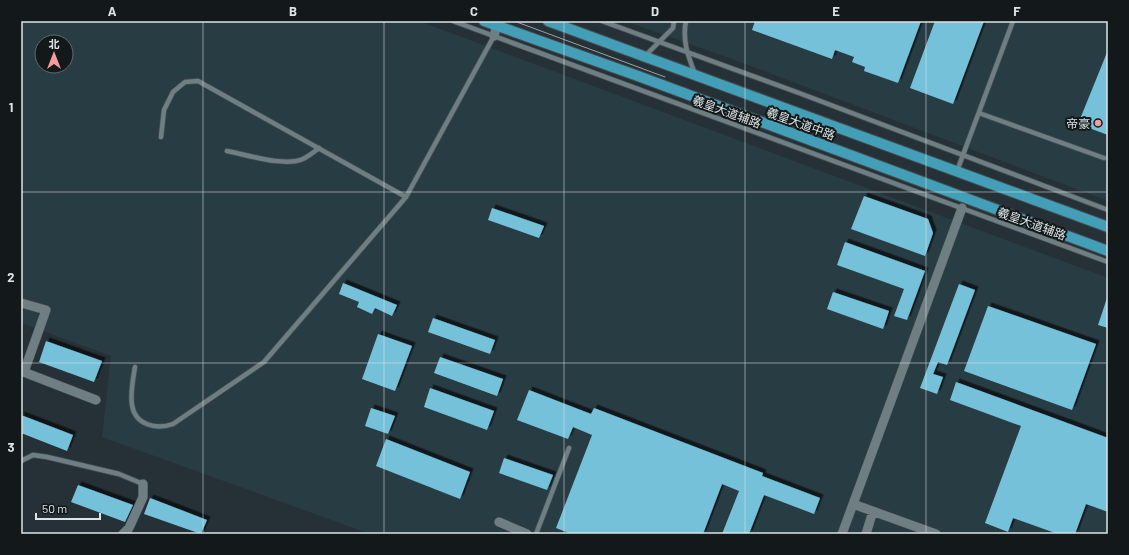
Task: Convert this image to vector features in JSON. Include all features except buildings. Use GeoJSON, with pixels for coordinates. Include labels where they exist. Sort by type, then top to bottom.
{"type":"FeatureCollection","features":[{"type":"Feature","properties":{"kind":"main road","name":"羲皇大道中路"},"geometry":{"type":"LineString","coordinates":[[484,21],[498,23],[1108,251]]}},
{"type":"Feature","properties":{"kind":"main road","name":"羲皇大道中路"},"geometry":{"type":"LineString","coordinates":[[548,21],[1108,227]]}},
{"type":"Feature","properties":{"kind":"street"},"geometry":{"type":"LineString","coordinates":[[494,36],[498,23]]}},
{"type":"Feature","properties":{"kind":"street"},"geometry":{"type":"LineString","coordinates":[[842,534],[962,208]]}},
{"type":"Feature","properties":{"kind":"street"},"geometry":{"type":"LineString","coordinates":[[21,304],[46,310],[23,371],[96,400]]}},
{"type":"Feature","properties":{"kind":"street"},"geometry":{"type":"LineString","coordinates":[[123,534],[129,528],[142,497],[142,484]]}},
{"type":"Feature","properties":{"kind":"street"},"geometry":{"type":"LineString","coordinates":[[853,504],[936,534]]}},
{"type":"Feature","properties":{"kind":"street"},"geometry":{"type":"LineString","coordinates":[[866,534],[873,511]]}},
{"type":"Feature","properties":{"kind":"street"},"geometry":{"type":"LineString","coordinates":[[499,522],[527,534]]}},
{"type":"Feature","properties":{"kind":"lane","name":"羲皇大道辅路"},"geometry":{"type":"LineString","coordinates":[[452,21],[1108,262]]}},
{"type":"Feature","properties":{"kind":"lane"},"geometry":{"type":"LineString","coordinates":[[602,21],[1108,210]]}},
{"type":"Feature","properties":{"kind":"lane"},"geometry":{"type":"LineString","coordinates":[[645,56],[673,28],[674,21]]}},
{"type":"Feature","properties":{"kind":"lane"},"geometry":{"type":"LineString","coordinates":[[686,21],[684,31],[686,52],[696,75]]}},
{"type":"Feature","properties":{"kind":"lane"},"geometry":{"type":"LineString","coordinates":[[957,171],[1013,21]]}},
{"type":"Feature","properties":{"kind":"lane"},"geometry":{"type":"LineString","coordinates":[[135,367],[131,397],[135,414],[140,420],[148,425],[165,427],[173,424],[264,362],[406,197],[494,36]]}},
{"type":"Feature","properties":{"kind":"lane"},"geometry":{"type":"LineString","coordinates":[[161,137],[164,110],[172,92],[185,82],[198,81],[406,197]]}},
{"type":"Feature","properties":{"kind":"lane"},"geometry":{"type":"LineString","coordinates":[[979,112],[1104,158]]}},
{"type":"Feature","properties":{"kind":"lane"},"geometry":{"type":"LineString","coordinates":[[227,151],[287,162],[303,159],[319,148]]}},
{"type":"Feature","properties":{"kind":"lane"},"geometry":{"type":"LineString","coordinates":[[536,534],[569,448]]}},
{"type":"Feature","properties":{"kind":"lane"},"geometry":{"type":"LineString","coordinates":[[21,461],[33,455],[47,457],[119,474],[142,484]]}},
{"type":"Feature","properties":{"kind":"shaded area"},"geometry":{"type":"Polygon","coordinates":[[[21,21],[419,21],[1108,278],[1108,534],[370,534],[102,437],[111,356],[21,323],[21,21]]]}},
{"type":"Feature","properties":{"kind":"shaded area"},"geometry":{"type":"Polygon","coordinates":[[[625,21],[1108,21],[1108,201],[740,62],[625,21]]]}},
{"type":"Feature","properties":{"kind":"tram line"},"geometry":{"type":"LineString","coordinates":[[514,21],[665,77]]}},
{"type":"Feature","properties":{"kind":"place","name":"帝豪"},"geometry":{"type":"Point","coordinates":[1098,123]}}]}
